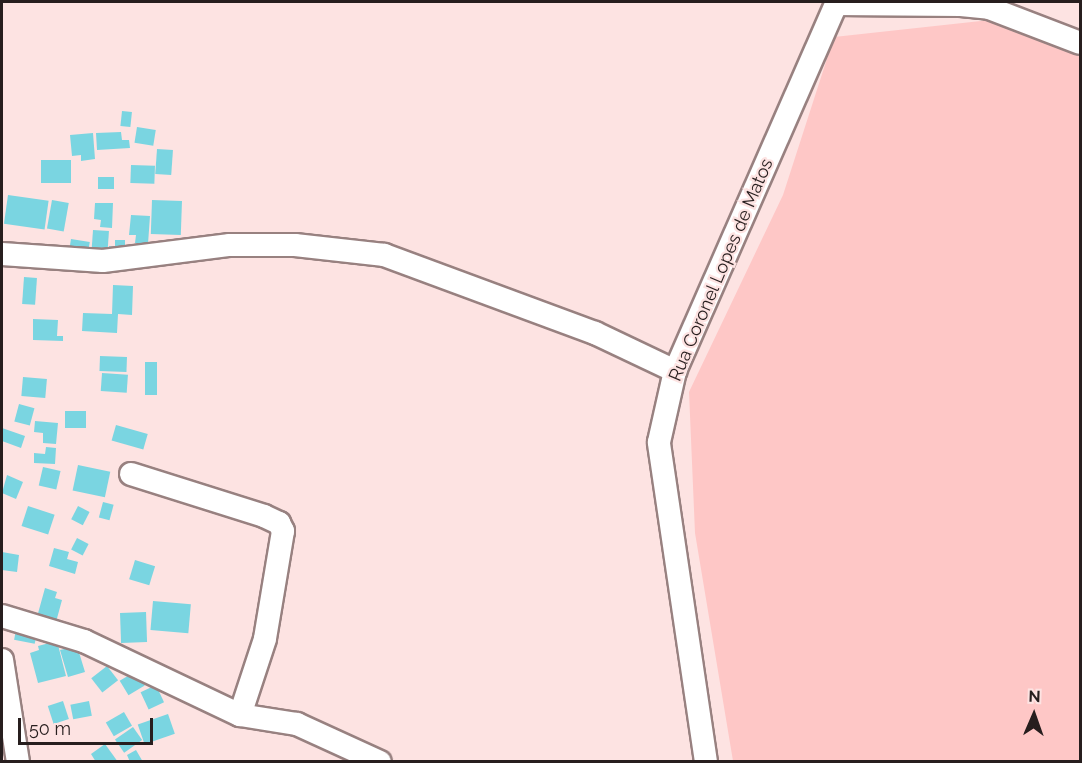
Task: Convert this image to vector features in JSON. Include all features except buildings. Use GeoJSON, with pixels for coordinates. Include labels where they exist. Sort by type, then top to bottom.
{"type":"FeatureCollection","features":[{"type":"Feature","properties":{"kind":"street"},"geometry":{"type":"LineString","coordinates":[[837,3],[961,5],[989,8],[1080,43]]}},
{"type":"Feature","properties":{"kind":"street","name":"Rua Coronel Lopes de Matos"},"geometry":{"type":"LineString","coordinates":[[706,762],[659,442],[675,370],[837,3]]}},
{"type":"Feature","properties":{"kind":"street"},"geometry":{"type":"LineString","coordinates":[[2,254],[103,261],[230,245],[295,245],[384,255],[595,333],[675,370]]}},
{"type":"Feature","properties":{"kind":"street"},"geometry":{"type":"LineString","coordinates":[[131,474],[264,516],[279,523],[283,531],[265,639],[240,716]]}},
{"type":"Feature","properties":{"kind":"street"},"geometry":{"type":"LineString","coordinates":[[2,616],[84,641],[240,716],[297,724],[380,762]]}},
{"type":"Feature","properties":{"kind":"street"},"geometry":{"type":"LineString","coordinates":[[2,660],[18,762]]}},
{"type":"Feature","properties":{"kind":"shaded area"},"geometry":{"type":"Polygon","coordinates":[[[990,20],[1080,56],[1080,761],[733,761],[695,533],[689,392],[783,195],[834,37],[990,20]]]}}]}
